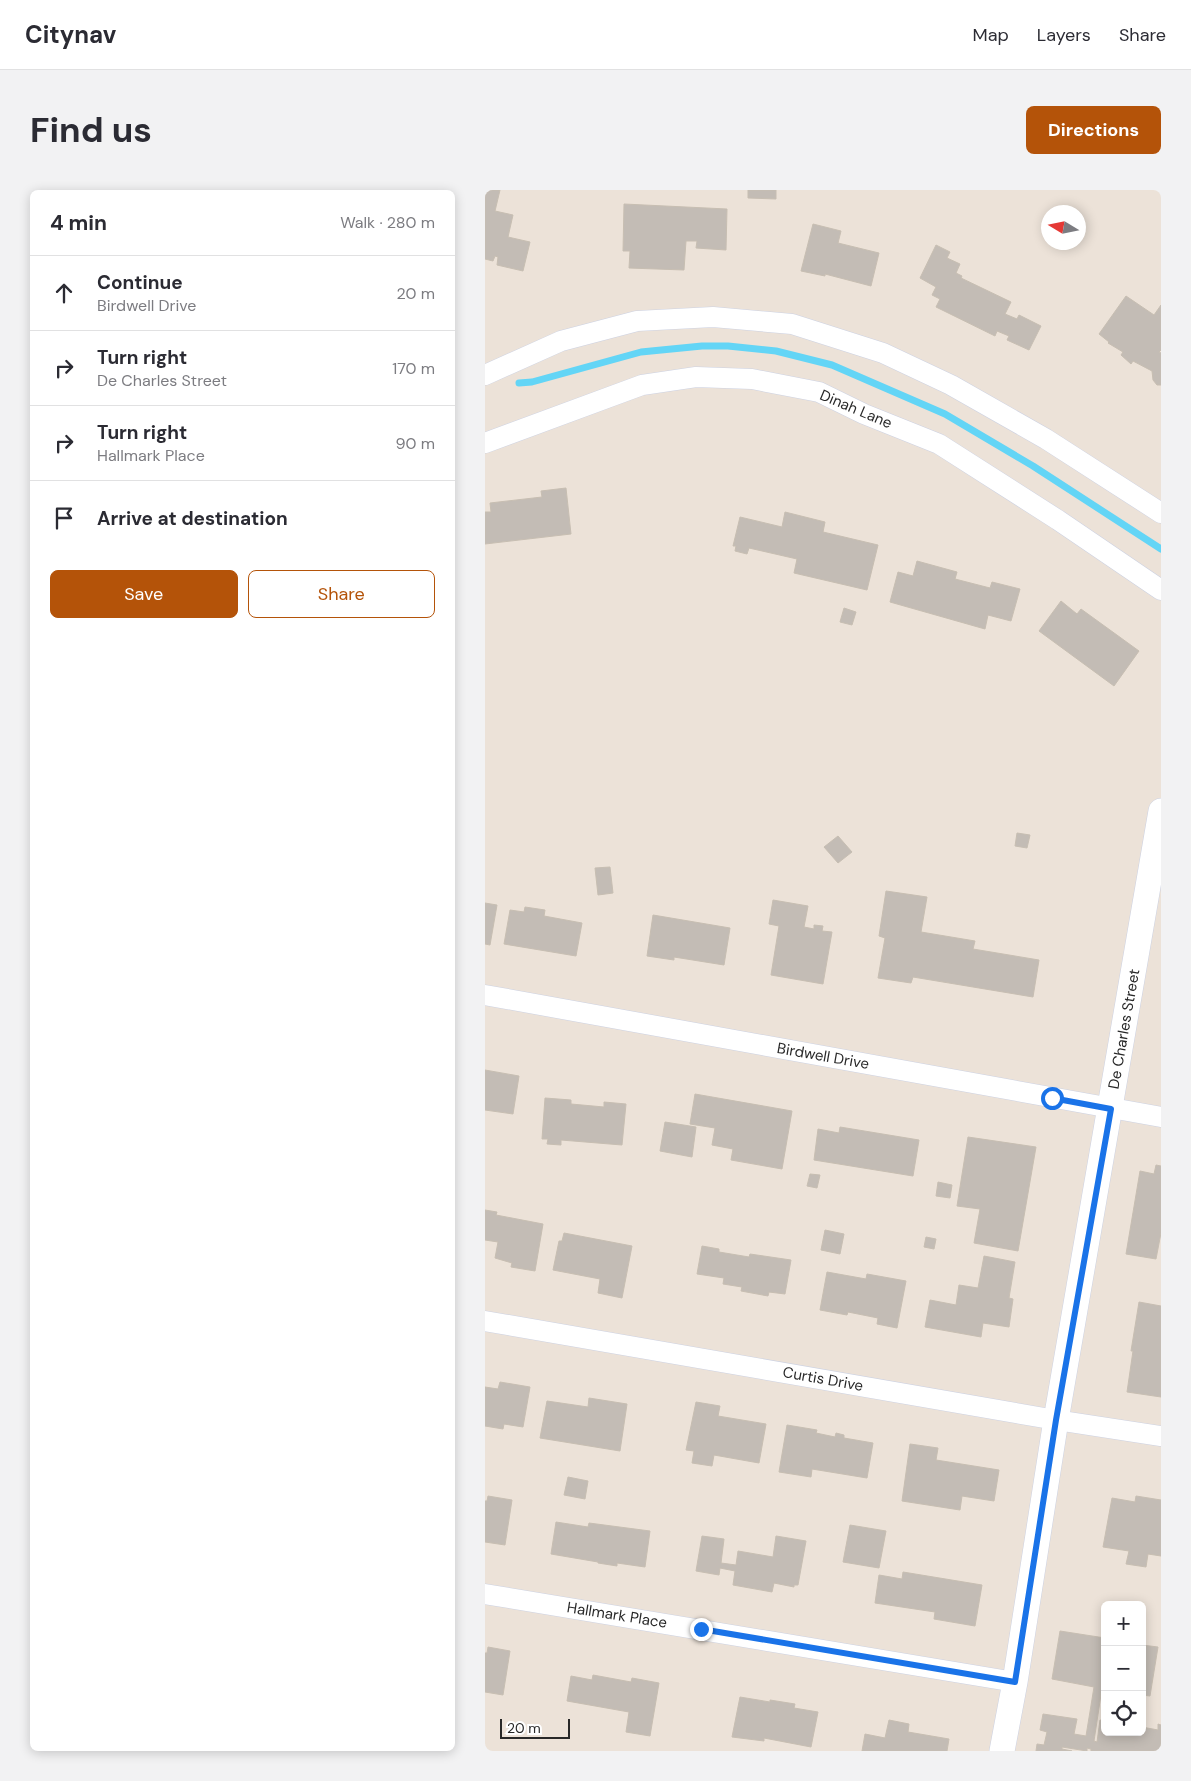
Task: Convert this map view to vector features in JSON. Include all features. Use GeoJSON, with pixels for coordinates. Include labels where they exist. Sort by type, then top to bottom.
{"type":"FeatureCollection","features":[{"type":"Feature","properties":{"kind":"street"},"geometry":{"type":"LineString","coordinates":[[485,374],[561,341],[637,321],[713,317],[792,324],[883,354],[951,385],[1047,439],[1161,513]]}},
{"type":"Feature","properties":{"kind":"street","name":"Dinah Lane"},"geometry":{"type":"LineString","coordinates":[[485,443],[642,385],[696,377],[753,379],[819,392],[864,414],[939,444],[1058,520],[1161,590]]}},
{"type":"Feature","properties":{"kind":"street","name":"De Charles Street"},"geometry":{"type":"LineString","coordinates":[[1002,1751],[1015,1682],[1056,1420],[1161,811]]}},
{"type":"Feature","properties":{"kind":"street","name":"Birdwell Drive"},"geometry":{"type":"LineString","coordinates":[[485,995],[1161,1117]]}},
{"type":"Feature","properties":{"kind":"street","name":"Curtis Drive"},"geometry":{"type":"LineString","coordinates":[[485,1321],[1056,1420],[1161,1436]]}},
{"type":"Feature","properties":{"kind":"street","name":"Hallmark Place"},"geometry":{"type":"LineString","coordinates":[[485,1594],[1015,1682]]}},
{"type":"Feature","properties":{"kind":"building"},"geometry":{"type":"Polygon","coordinates":[[[485,190],[500,190],[495,211],[513,215],[508,237],[530,242],[523,271],[497,265],[498,257],[495,256],[493,261],[485,259],[485,190]]]}},
{"type":"Feature","properties":{"kind":"building"},"geometry":{"type":"Polygon","coordinates":[[[748,190],[776,190],[776,199],[748,198],[748,190]]]}},
{"type":"Feature","properties":{"kind":"building"},"geometry":{"type":"Polygon","coordinates":[[[624,204],[727,209],[726,250],[696,248],[697,241],[686,241],[684,270],[629,268],[630,251],[623,251],[624,204]]]}},
{"type":"Feature","properties":{"kind":"building"},"geometry":{"type":"Polygon","coordinates":[[[813,224],[841,231],[838,243],[879,253],[871,286],[825,274],[825,276],[801,271],[813,224]]]}},
{"type":"Feature","properties":{"kind":"building"},"geometry":{"type":"Polygon","coordinates":[[[936,245],[950,252],[947,258],[960,264],[956,273],[962,276],[961,278],[1011,302],[1005,314],[1017,319],[1019,315],[1041,326],[1029,350],[1007,340],[1009,336],[997,331],[995,336],[936,307],[940,299],[932,295],[936,287],[920,278],[936,245]]]}},
{"type":"Feature","properties":{"kind":"building"},"geometry":{"type":"Polygon","coordinates":[[[1126,296],[1154,315],[1161,305],[1161,350],[1159,352],[1161,353],[1161,385],[1157,385],[1153,380],[1152,371],[1133,361],[1131,364],[1121,355],[1123,352],[1108,343],[1099,334],[1126,296]]]}},
{"type":"Feature","properties":{"kind":"building"},"geometry":{"type":"Polygon","coordinates":[[[566,488],[571,534],[485,544],[485,512],[491,512],[490,503],[542,497],[541,491],[566,488]]]}},
{"type":"Feature","properties":{"kind":"building"},"geometry":{"type":"Polygon","coordinates":[[[785,512],[825,522],[823,532],[878,545],[867,590],[794,573],[797,559],[749,548],[747,554],[735,551],[736,546],[733,546],[740,517],[782,527],[785,512]]]}},
{"type":"Feature","properties":{"kind":"building"},"geometry":{"type":"Polygon","coordinates":[[[917,561],[957,572],[955,579],[990,588],[992,582],[1020,589],[1011,621],[988,615],[985,629],[890,602],[898,572],[913,576],[917,561]]]}},
{"type":"Feature","properties":{"kind":"building"},"geometry":{"type":"Polygon","coordinates":[[[1061,601],[1077,614],[1081,609],[1139,651],[1114,686],[1039,631],[1061,601]]]}},
{"type":"Feature","properties":{"kind":"building"},"geometry":{"type":"Polygon","coordinates":[[[844,608],[856,612],[852,625],[840,622],[844,608]]]}},
{"type":"Feature","properties":{"kind":"building"},"geometry":{"type":"Polygon","coordinates":[[[1017,833],[1030,835],[1027,848],[1015,846],[1017,833]]]}},
{"type":"Feature","properties":{"kind":"building"},"geometry":{"type":"Polygon","coordinates":[[[838,836],[852,852],[838,863],[824,847],[838,836]]]}},
{"type":"Feature","properties":{"kind":"building"},"geometry":{"type":"Polygon","coordinates":[[[610,867],[613,893],[598,895],[595,868],[610,867]]]}},
{"type":"Feature","properties":{"kind":"building"},"geometry":{"type":"Polygon","coordinates":[[[886,891],[927,897],[921,932],[975,941],[973,949],[1039,960],[1033,997],[913,977],[911,983],[878,978],[885,938],[879,936],[886,891]]]}},
{"type":"Feature","properties":{"kind":"building"},"geometry":{"type":"Polygon","coordinates":[[[773,900],[808,906],[804,927],[814,929],[814,925],[823,926],[822,931],[832,932],[823,984],[771,975],[779,926],[769,924],[773,900]]]}},
{"type":"Feature","properties":{"kind":"building"},"geometry":{"type":"Polygon","coordinates":[[[485,903],[497,905],[490,945],[485,944],[485,903]]]}},
{"type":"Feature","properties":{"kind":"building"},"geometry":{"type":"Polygon","coordinates":[[[525,907],[545,910],[544,916],[582,923],[576,956],[504,944],[510,910],[524,912],[525,907]]]}},
{"type":"Feature","properties":{"kind":"building"},"geometry":{"type":"Polygon","coordinates":[[[653,915],[730,928],[724,965],[674,957],[674,960],[647,956],[653,915]]]}},
{"type":"Feature","properties":{"kind":"building"},"geometry":{"type":"Polygon","coordinates":[[[485,1070],[519,1076],[513,1114],[485,1110],[485,1070]]]}},
{"type":"Feature","properties":{"kind":"building"},"geometry":{"type":"Polygon","coordinates":[[[695,1094],[792,1111],[782,1169],[731,1160],[733,1149],[712,1145],[715,1128],[690,1124],[695,1094]]]}},
{"type":"Feature","properties":{"kind":"building"},"geometry":{"type":"Polygon","coordinates":[[[545,1098],[571,1100],[571,1104],[604,1107],[604,1102],[626,1104],[622,1145],[561,1140],[561,1145],[547,1144],[548,1139],[542,1139],[545,1098]]]}},
{"type":"Feature","properties":{"kind":"building"},"geometry":{"type":"Polygon","coordinates":[[[665,1122],[696,1127],[692,1157],[660,1151],[665,1122]]]}},
{"type":"Feature","properties":{"kind":"building"},"geometry":{"type":"Polygon","coordinates":[[[840,1127],[919,1140],[913,1176],[814,1160],[818,1129],[839,1133],[840,1127]]]}},
{"type":"Feature","properties":{"kind":"building"},"geometry":{"type":"Polygon","coordinates":[[[968,1137],[1036,1147],[1018,1251],[974,1243],[980,1209],[957,1206],[968,1137]]]}},
{"type":"Feature","properties":{"kind":"building"},"geometry":{"type":"Polygon","coordinates":[[[1156,1165],[1161,1166],[1161,1233],[1156,1259],[1126,1254],[1140,1171],[1154,1174],[1156,1165]]]}},
{"type":"Feature","properties":{"kind":"building"},"geometry":{"type":"Polygon","coordinates":[[[810,1174],[820,1175],[817,1188],[807,1186],[810,1174]]]}},
{"type":"Feature","properties":{"kind":"building"},"geometry":{"type":"Polygon","coordinates":[[[938,1182],[952,1185],[950,1198],[936,1196],[938,1182]]]}},
{"type":"Feature","properties":{"kind":"building"},"geometry":{"type":"Polygon","coordinates":[[[485,1210],[497,1212],[496,1215],[543,1224],[535,1271],[511,1267],[512,1263],[495,1258],[498,1242],[485,1240],[485,1210]]]}},
{"type":"Feature","properties":{"kind":"building"},"geometry":{"type":"Polygon","coordinates":[[[825,1230],[844,1234],[840,1254],[821,1250],[825,1230]]]}},
{"type":"Feature","properties":{"kind":"building"},"geometry":{"type":"Polygon","coordinates":[[[564,1233],[632,1246],[622,1298],[598,1293],[600,1279],[553,1270],[559,1241],[562,1241],[564,1233]]]}},
{"type":"Feature","properties":{"kind":"building"},"geometry":{"type":"Polygon","coordinates":[[[926,1237],[936,1239],[934,1249],[924,1247],[926,1237]]]}},
{"type":"Feature","properties":{"kind":"building"},"geometry":{"type":"Polygon","coordinates":[[[702,1246],[719,1249],[719,1252],[749,1257],[750,1254],[791,1260],[785,1294],[769,1292],[768,1296],[741,1291],[742,1287],[723,1284],[724,1278],[697,1274],[702,1246]]]}},
{"type":"Feature","properties":{"kind":"building"},"geometry":{"type":"Polygon","coordinates":[[[984,1256],[1015,1262],[1009,1298],[1013,1299],[1009,1327],[983,1323],[981,1337],[925,1327],[930,1300],[956,1305],[959,1285],[978,1288],[984,1256]]]}},
{"type":"Feature","properties":{"kind":"building"},"geometry":{"type":"Polygon","coordinates":[[[827,1272],[866,1279],[867,1274],[906,1281],[897,1328],[877,1324],[878,1318],[848,1312],[847,1315],[820,1310],[827,1272]]]}},
{"type":"Feature","properties":{"kind":"building"},"geometry":{"type":"Polygon","coordinates":[[[1139,1302],[1161,1306],[1161,1397],[1127,1392],[1139,1302]]]}},
{"type":"Feature","properties":{"kind":"building"},"geometry":{"type":"Polygon","coordinates":[[[500,1382],[530,1387],[523,1427],[504,1424],[503,1429],[485,1426],[485,1387],[498,1389],[500,1382]]]}},
{"type":"Feature","properties":{"kind":"building"},"geometry":{"type":"Polygon","coordinates":[[[589,1398],[627,1404],[620,1451],[540,1438],[547,1401],[588,1407],[589,1398]]]}},
{"type":"Feature","properties":{"kind":"building"},"geometry":{"type":"Polygon","coordinates":[[[696,1402],[720,1406],[718,1416],[766,1424],[759,1463],[714,1455],[712,1466],[692,1463],[694,1451],[686,1450],[696,1402]]]}},
{"type":"Feature","properties":{"kind":"building"},"geometry":{"type":"Polygon","coordinates":[[[787,1425],[817,1430],[816,1433],[835,1437],[836,1433],[844,1435],[844,1438],[873,1443],[867,1478],[812,1469],[811,1477],[779,1472],[787,1425]]]}},
{"type":"Feature","properties":{"kind":"building"},"geometry":{"type":"Polygon","coordinates":[[[910,1444],[938,1448],[936,1460],[999,1470],[994,1501],[962,1496],[960,1510],[902,1501],[910,1444]]]}},
{"type":"Feature","properties":{"kind":"building"},"geometry":{"type":"Polygon","coordinates":[[[568,1477],[588,1481],[585,1499],[564,1495],[568,1477]]]}},
{"type":"Feature","properties":{"kind":"building"},"geometry":{"type":"Polygon","coordinates":[[[488,1496],[512,1500],[505,1545],[485,1542],[485,1501],[487,1501],[488,1496]]]}},
{"type":"Feature","properties":{"kind":"building"},"geometry":{"type":"Polygon","coordinates":[[[1136,1496],[1161,1500],[1161,1556],[1148,1554],[1146,1567],[1126,1564],[1129,1551],[1103,1547],[1112,1498],[1135,1502],[1136,1496]]]}},
{"type":"Feature","properties":{"kind":"building"},"geometry":{"type":"Polygon","coordinates":[[[556,1522],[588,1527],[589,1523],[650,1531],[645,1567],[617,1563],[617,1566],[551,1554],[556,1522]]]}},
{"type":"Feature","properties":{"kind":"building"},"geometry":{"type":"Polygon","coordinates":[[[850,1525],[886,1531],[879,1568],[843,1562],[850,1525]]]}},
{"type":"Feature","properties":{"kind":"building"},"geometry":{"type":"Polygon","coordinates":[[[702,1536],[724,1539],[721,1563],[736,1565],[738,1551],[773,1557],[776,1536],[806,1541],[798,1585],[794,1585],[794,1587],[774,1583],[772,1592],[733,1585],[735,1571],[720,1568],[719,1575],[696,1571],[702,1536]]]}},
{"type":"Feature","properties":{"kind":"building"},"geometry":{"type":"Polygon","coordinates":[[[903,1572],[982,1585],[975,1626],[934,1619],[935,1612],[875,1603],[879,1575],[902,1579],[903,1572]]]}},
{"type":"Feature","properties":{"kind":"building"},"geometry":{"type":"Polygon","coordinates":[[[1060,1631],[1101,1637],[1101,1695],[1094,1741],[1097,1742],[1100,1720],[1101,1736],[1146,1736],[1146,1728],[1158,1730],[1158,1724],[1161,1725],[1161,1751],[1091,1751],[1091,1749],[1087,1748],[1087,1751],[1062,1747],[1062,1749],[1072,1751],[1036,1751],[1037,1744],[1044,1745],[1047,1732],[1040,1730],[1043,1714],[1077,1719],[1074,1734],[1086,1736],[1094,1687],[1052,1679],[1060,1631]]]}},
{"type":"Feature","properties":{"kind":"building"},"geometry":{"type":"Polygon","coordinates":[[[1146,1646],[1158,1647],[1150,1696],[1146,1696],[1146,1646]]]}},
{"type":"Feature","properties":{"kind":"building"},"geometry":{"type":"Polygon","coordinates":[[[488,1647],[510,1651],[503,1695],[485,1692],[485,1653],[487,1653],[488,1647]]]}},
{"type":"Feature","properties":{"kind":"building"},"geometry":{"type":"Polygon","coordinates":[[[593,1675],[631,1682],[632,1678],[659,1683],[650,1736],[626,1732],[629,1712],[567,1701],[571,1676],[592,1680],[593,1675]]]}},
{"type":"Feature","properties":{"kind":"building"},"geometry":{"type":"Polygon","coordinates":[[[740,1697],[795,1704],[794,1708],[818,1712],[811,1747],[764,1738],[764,1741],[732,1737],[740,1697]]]}},
{"type":"Feature","properties":{"kind":"building"},"geometry":{"type":"Polygon","coordinates":[[[889,1720],[909,1724],[908,1732],[949,1739],[947,1751],[862,1751],[865,1734],[885,1738],[889,1720]]]}},
{"type":"Feature","properties":{"kind":"waterway"},"geometry":{"type":"LineString","coordinates":[[519,383],[532,382],[641,352],[702,346],[728,346],[776,351],[832,365],[945,414],[1033,466],[1161,549]]}},
{"type":"Feature","properties":{"kind":"route"},"geometry":{"type":"LineString","coordinates":[[701,1629],[1015,1682],[1056,1420],[1111,1109],[1052,1098]]}}]}
